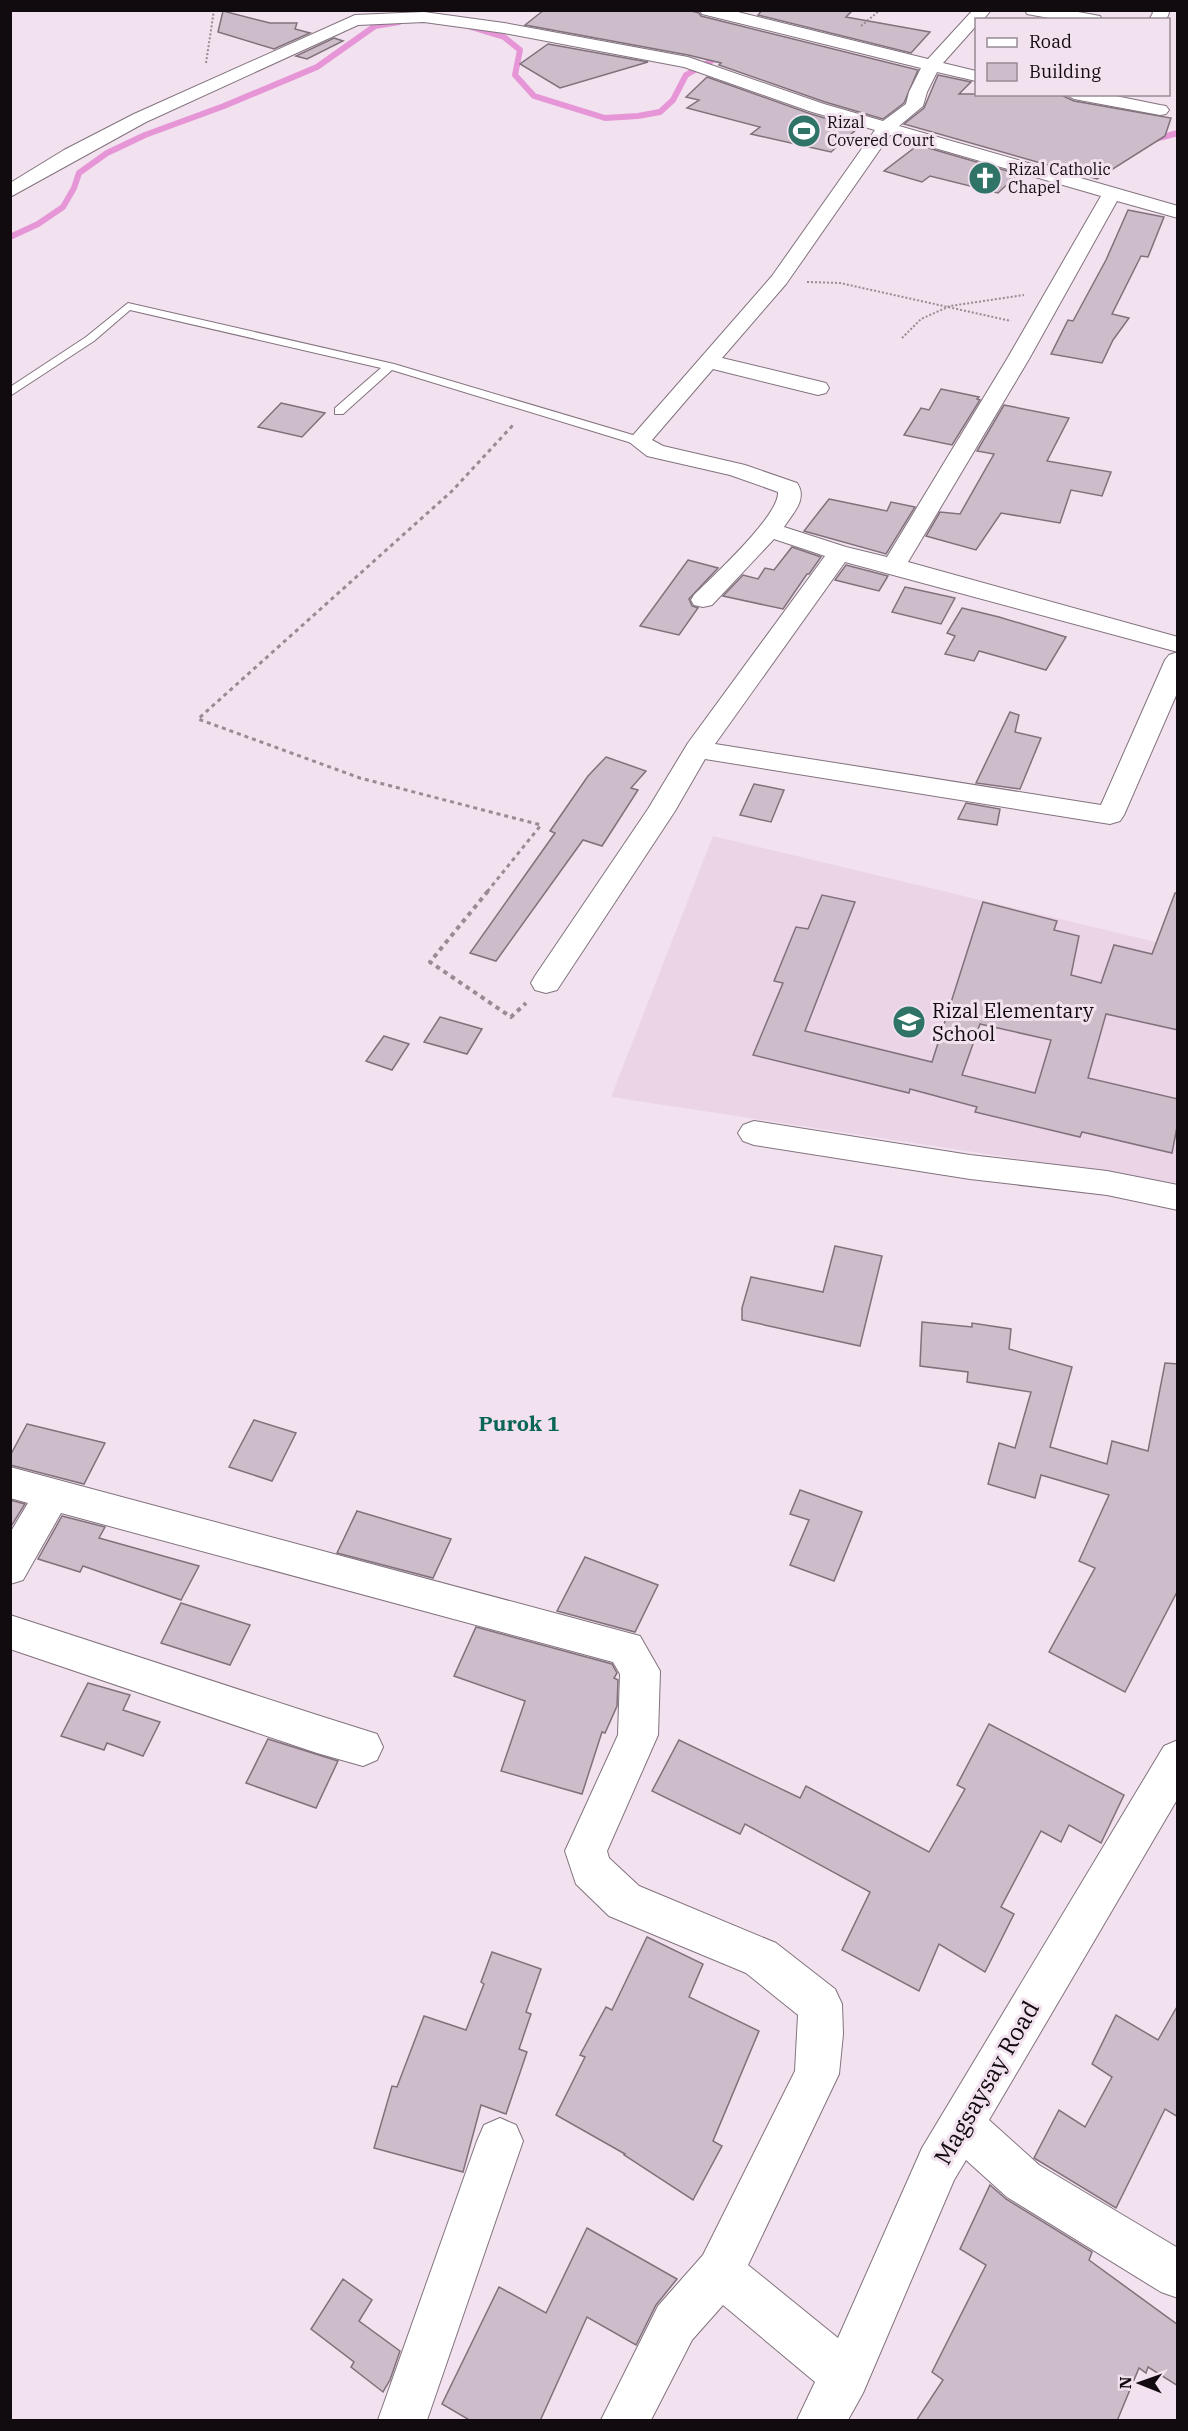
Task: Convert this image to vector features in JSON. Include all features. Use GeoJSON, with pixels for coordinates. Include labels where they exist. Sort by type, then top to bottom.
{"type":"FeatureCollection","features":[{"type":"Feature","properties":{"kind":"street"},"geometry":{"type":"LineString","coordinates":[[708,10],[975,76]]}},
{"type":"Feature","properties":{"kind":"street"},"geometry":{"type":"LineString","coordinates":[[1033,10],[1082,18]]}},
{"type":"Feature","properties":{"kind":"street"},"geometry":{"type":"LineString","coordinates":[[10,191],[71,154],[356,15],[424,17],[504,28],[688,62],[711,68],[780,95],[1178,212]]}},
{"type":"Feature","properties":{"kind":"street"},"geometry":{"type":"LineString","coordinates":[[504,28],[517,16]]}},
{"type":"Feature","properties":{"kind":"street"},"geometry":{"type":"LineString","coordinates":[[703,600],[770,530],[790,500],[789,488],[736,470],[655,451],[639,441],[779,280],[886,127],[915,99],[932,65],[975,19]]}},
{"type":"Feature","properties":{"kind":"street"},"geometry":{"type":"LineString","coordinates":[[1097,96],[1120,98],[1160,110]]}},
{"type":"Feature","properties":{"kind":"street"},"geometry":{"type":"LineString","coordinates":[[894,566],[1036,327],[1112,193]]}},
{"type":"Feature","properties":{"kind":"street"},"geometry":{"type":"LineString","coordinates":[[710,362],[818,388]]}},
{"type":"Feature","properties":{"kind":"street"},"geometry":{"type":"LineString","coordinates":[[770,530],[839,553],[894,566],[1178,645]]}},
{"type":"Feature","properties":{"kind":"street"},"geometry":{"type":"LineString","coordinates":[[546,983],[661,811],[697,749],[839,553]]}},
{"type":"Feature","properties":{"kind":"street"},"geometry":{"type":"LineString","coordinates":[[697,749],[1110,815],[1178,660]]}},
{"type":"Feature","properties":{"kind":"street"},"geometry":{"type":"LineString","coordinates":[[753,1133],[970,1167],[1107,1183],[1178,1198]]}},
{"type":"Feature","properties":{"kind":"street"},"geometry":{"type":"LineString","coordinates":[[10,1482],[626,1648],[640,1671],[638,1736],[586,1851],[591,1870],[624,1901],[760,1958],[820,2004],[821,2034],[817,2074],[720,2272],[675,2323],[625,2421]]}},
{"type":"Feature","properties":{"kind":"street"},"geometry":{"type":"LineString","coordinates":[[10,1568],[52,1495]]}},
{"type":"Feature","properties":{"kind":"street"},"geometry":{"type":"LineString","coordinates":[[10,1632],[317,1734],[363,1747]]}},
{"type":"Feature","properties":{"kind":"street","name":"Magsaysay Road"},"geometry":{"type":"LineString","coordinates":[[821,2421],[846,2376],[938,2164],[1178,1759]]}},
{"type":"Feature","properties":{"kind":"street"},"geometry":{"type":"LineString","coordinates":[[962,2125],[1023,2181],[1178,2274]]}},
{"type":"Feature","properties":{"kind":"street"},"geometry":{"type":"LineString","coordinates":[[402,2421],[500,2141]]}},
{"type":"Feature","properties":{"kind":"street"},"geometry":{"type":"LineString","coordinates":[[720,2272],[846,2376]]}},
{"type":"Feature","properties":{"kind":"lane"},"geometry":{"type":"LineString","coordinates":[[10,393],[90,339],[128,306],[390,366],[639,441]]}},
{"type":"Feature","properties":{"kind":"lane"},"geometry":{"type":"LineString","coordinates":[[339,411],[390,366]]}},
{"type":"Feature","properties":{"kind":"path"},"geometry":{"type":"LineString","coordinates":[[203,88],[214,10]]}},
{"type":"Feature","properties":{"kind":"path"},"geometry":{"type":"LineString","coordinates":[[779,280],[840,283],[1036,327]]}},
{"type":"Feature","properties":{"kind":"path"},"geometry":{"type":"LineString","coordinates":[[902,338],[921,319],[950,306],[1057,291]]}},
{"type":"Feature","properties":{"kind":"path"},"geometry":{"type":"LineString","coordinates":[[529,408],[452,491],[198,719],[360,778],[541,825],[430,962],[511,1017],[546,983]]}},
{"type":"Feature","properties":{"kind":"shaded area","name":"Rizal Elementary School"},"geometry":{"type":"Polygon","coordinates":[[[713,836],[1177,947],[1177,1183],[611,1097],[713,836]]]}},
{"type":"Feature","properties":{"kind":"building"},"geometry":{"type":"Polygon","coordinates":[[[544,10],[688,10],[699,13],[701,16],[918,70],[904,103],[883,119],[825,102],[719,65],[721,63],[525,25],[544,10]]]}},
{"type":"Feature","properties":{"kind":"building"},"geometry":{"type":"Polygon","coordinates":[[[762,10],[853,10],[846,17],[930,32],[911,53],[758,15],[762,10]]]}},
{"type":"Feature","properties":{"kind":"building"},"geometry":{"type":"Polygon","coordinates":[[[223,11],[270,23],[297,23],[295,29],[310,33],[274,49],[218,32],[223,11]]]}},
{"type":"Feature","properties":{"kind":"building"},"geometry":{"type":"Polygon","coordinates":[[[334,38],[343,41],[307,59],[296,56],[334,38]]]}},
{"type":"Feature","properties":{"kind":"building"},"geometry":{"type":"Polygon","coordinates":[[[548,44],[648,62],[560,88],[520,64],[548,44]]]}},
{"type":"Feature","properties":{"kind":"building"},"geometry":{"type":"Polygon","coordinates":[[[938,75],[971,82],[959,94],[1063,96],[1074,101],[1171,118],[1165,136],[1097,179],[904,124],[924,108],[938,75]]]}},
{"type":"Feature","properties":{"kind":"building"},"geometry":{"type":"Polygon","coordinates":[[[707,77],[858,128],[831,152],[751,134],[760,127],[687,108],[699,100],[686,97],[707,77]]]}},
{"type":"Feature","properties":{"kind":"building"},"geometry":{"type":"Polygon","coordinates":[[[918,145],[1018,174],[998,193],[930,176],[922,182],[884,171],[918,145]]]}},
{"type":"Feature","properties":{"kind":"building"},"geometry":{"type":"Polygon","coordinates":[[[1128,210],[1164,217],[1148,257],[1141,256],[1112,314],[1129,318],[1113,340],[1102,363],[1051,354],[1068,320],[1073,321],[1106,260],[1128,210]]]}},
{"type":"Feature","properties":{"kind":"building"},"geometry":{"type":"Polygon","coordinates":[[[941,389],[979,397],[977,399],[980,400],[952,445],[904,435],[921,408],[929,410],[941,389]]]}},
{"type":"Feature","properties":{"kind":"building"},"geometry":{"type":"Polygon","coordinates":[[[281,403],[325,413],[302,437],[258,427],[281,403]]]}},
{"type":"Feature","properties":{"kind":"building"},"geometry":{"type":"Polygon","coordinates":[[[1004,405],[1069,418],[1047,461],[1111,472],[1102,496],[1071,490],[1060,523],[1001,513],[976,550],[926,536],[940,512],[960,514],[994,454],[977,451],[1004,405]]]}},
{"type":"Feature","properties":{"kind":"building"},"geometry":{"type":"Polygon","coordinates":[[[829,499],[887,511],[891,502],[915,507],[886,554],[804,531],[829,499]]]}},
{"type":"Feature","properties":{"kind":"building"},"geometry":{"type":"Polygon","coordinates":[[[792,547],[821,557],[783,609],[723,596],[743,575],[758,579],[765,568],[774,570],[792,547]]]}},
{"type":"Feature","properties":{"kind":"building"},"geometry":{"type":"Polygon","coordinates":[[[688,560],[718,568],[689,599],[692,606],[698,608],[679,635],[640,626],[688,560]]]}},
{"type":"Feature","properties":{"kind":"building"},"geometry":{"type":"Polygon","coordinates":[[[846,565],[888,576],[879,591],[835,580],[846,565]]]}},
{"type":"Feature","properties":{"kind":"building"},"geometry":{"type":"Polygon","coordinates":[[[905,587],[955,598],[941,624],[892,612],[905,587]]]}},
{"type":"Feature","properties":{"kind":"building"},"geometry":{"type":"Polygon","coordinates":[[[962,608],[1066,637],[1046,670],[979,651],[974,661],[945,654],[955,636],[947,633],[962,608]]]}},
{"type":"Feature","properties":{"kind":"building"},"geometry":{"type":"Polygon","coordinates":[[[1010,712],[1019,715],[1015,732],[1041,738],[1020,789],[976,783],[1010,712]]]}},
{"type":"Feature","properties":{"kind":"building"},"geometry":{"type":"Polygon","coordinates":[[[606,757],[646,771],[631,788],[638,790],[602,846],[583,840],[496,961],[470,953],[555,833],[550,831],[588,776],[606,757]]]}},
{"type":"Feature","properties":{"kind":"building"},"geometry":{"type":"Polygon","coordinates":[[[754,784],[784,790],[771,822],[740,815],[754,784]]]}},
{"type":"Feature","properties":{"kind":"building"},"geometry":{"type":"Polygon","coordinates":[[[966,803],[1000,809],[997,825],[958,819],[966,803]]]}},
{"type":"Feature","properties":{"kind":"building"},"geometry":{"type":"Polygon","coordinates":[[[1175,893],[1178,893],[1178,1030],[1106,1014],[1088,1078],[1178,1099],[1178,1122],[1172,1153],[1082,1132],[1080,1137],[975,1112],[977,1107],[910,1089],[909,1093],[753,1055],[783,983],[774,981],[796,927],[808,929],[822,895],[855,902],[805,1031],[932,1062],[983,902],[1057,921],[1054,930],[1079,936],[1071,975],[1101,983],[1114,945],[1152,954],[1175,893]],[[980,1024],[962,1075],[1035,1093],[1051,1040],[980,1024]]]}},
{"type":"Feature","properties":{"kind":"building"},"geometry":{"type":"Polygon","coordinates":[[[440,1017],[482,1029],[467,1054],[424,1042],[440,1017]]]}},
{"type":"Feature","properties":{"kind":"building"},"geometry":{"type":"Polygon","coordinates":[[[384,1036],[409,1044],[392,1070],[366,1061],[384,1036]]]}},
{"type":"Feature","properties":{"kind":"building"},"geometry":{"type":"Polygon","coordinates":[[[835,1246],[882,1256],[860,1346],[742,1320],[742,1308],[751,1277],[823,1292],[835,1246]]]}},
{"type":"Feature","properties":{"kind":"building"},"geometry":{"type":"Polygon","coordinates":[[[922,1322],[972,1327],[972,1323],[1011,1329],[1009,1349],[1072,1367],[1050,1447],[1107,1464],[1112,1441],[1148,1451],[1165,1363],[1178,1364],[1178,1590],[1125,1692],[1049,1652],[1095,1568],[1079,1561],[1109,1495],[1041,1475],[1035,1498],[988,1484],[999,1443],[1015,1448],[1031,1392],[967,1382],[968,1372],[920,1366],[922,1322]]]}},
{"type":"Feature","properties":{"kind":"building"},"geometry":{"type":"Polygon","coordinates":[[[254,1420],[296,1433],[272,1481],[229,1467],[254,1420]]]}},
{"type":"Feature","properties":{"kind":"building"},"geometry":{"type":"Polygon","coordinates":[[[27,1424],[105,1443],[84,1484],[10,1465],[10,1456],[27,1424]]]}},
{"type":"Feature","properties":{"kind":"building"},"geometry":{"type":"Polygon","coordinates":[[[800,1490],[862,1512],[834,1581],[790,1565],[809,1520],[790,1514],[800,1490]]]}},
{"type":"Feature","properties":{"kind":"building"},"geometry":{"type":"Polygon","coordinates":[[[10,1500],[25,1504],[10,1528],[10,1500]]]}},
{"type":"Feature","properties":{"kind":"building"},"geometry":{"type":"Polygon","coordinates":[[[357,1511],[451,1539],[433,1578],[337,1553],[357,1511]]]}},
{"type":"Feature","properties":{"kind":"building"},"geometry":{"type":"Polygon","coordinates":[[[62,1516],[105,1527],[99,1538],[199,1566],[181,1600],[83,1566],[80,1572],[38,1559],[62,1516]]]}},
{"type":"Feature","properties":{"kind":"building"},"geometry":{"type":"Polygon","coordinates":[[[585,1557],[658,1585],[635,1632],[557,1611],[585,1557]]]}},
{"type":"Feature","properties":{"kind":"building"},"geometry":{"type":"Polygon","coordinates":[[[181,1603],[250,1625],[230,1665],[161,1643],[181,1603]]]}},
{"type":"Feature","properties":{"kind":"building"},"geometry":{"type":"Polygon","coordinates":[[[476,1627],[612,1664],[617,1673],[614,1678],[618,1680],[617,1706],[605,1733],[602,1732],[582,1794],[501,1771],[525,1701],[454,1676],[476,1627]]]}},
{"type":"Feature","properties":{"kind":"building"},"geometry":{"type":"Polygon","coordinates":[[[88,1683],[130,1695],[123,1710],[160,1722],[143,1756],[107,1743],[104,1750],[61,1736],[88,1683]]]}},
{"type":"Feature","properties":{"kind":"building"},"geometry":{"type":"Polygon","coordinates":[[[989,1724],[1124,1795],[1101,1843],[1069,1825],[1061,1842],[1041,1831],[1001,1907],[1014,1914],[985,1972],[939,1944],[919,1991],[842,1950],[870,1892],[745,1824],[740,1834],[652,1791],[679,1740],[800,1798],[806,1786],[929,1852],[965,1789],[957,1785],[989,1724]]]}},
{"type":"Feature","properties":{"kind":"building"},"geometry":{"type":"Polygon","coordinates":[[[268,1739],[338,1761],[316,1808],[246,1783],[268,1739]]]}},
{"type":"Feature","properties":{"kind":"building"},"geometry":{"type":"Polygon","coordinates":[[[647,1937],[703,1964],[689,1997],[759,2031],[713,2141],[722,2146],[693,2200],[625,2154],[556,2115],[585,2057],[580,2055],[606,2007],[612,2010],[647,1937]]]}},
{"type":"Feature","properties":{"kind":"building"},"geometry":{"type":"Polygon","coordinates":[[[492,1952],[541,1969],[526,2012],[531,2014],[519,2049],[527,2052],[506,2114],[481,2105],[463,2172],[374,2148],[392,2086],[397,2087],[424,2016],[466,2030],[484,1984],[481,1982],[492,1952]]]}},
{"type":"Feature","properties":{"kind":"building"},"geometry":{"type":"Polygon","coordinates":[[[1178,2005],[1178,2117],[1165,2109],[1116,2208],[1034,2158],[1059,2110],[1085,2127],[1112,2077],[1092,2064],[1116,2015],[1158,2040],[1178,2005]]]}},
{"type":"Feature","properties":{"kind":"building"},"geometry":{"type":"Polygon","coordinates":[[[990,2185],[1006,2199],[1092,2252],[1089,2260],[1178,2325],[1178,2386],[1148,2367],[1146,2373],[1139,2368],[1117,2421],[916,2421],[943,2380],[932,2372],[986,2265],[960,2249],[990,2185]]]}},
{"type":"Feature","properties":{"kind":"building"},"geometry":{"type":"Polygon","coordinates":[[[587,2228],[677,2279],[656,2305],[636,2345],[587,2317],[540,2421],[471,2421],[442,2404],[499,2287],[546,2313],[587,2228]]]}},
{"type":"Feature","properties":{"kind":"building"},"geometry":{"type":"Polygon","coordinates":[[[343,2279],[372,2300],[359,2321],[400,2351],[390,2380],[383,2392],[351,2367],[354,2362],[311,2329],[343,2279]]]}},
{"type":"Feature","properties":{"kind":"waterway"},"geometry":{"type":"LineString","coordinates":[[10,237],[38,224],[63,207],[74,188],[79,173],[107,153],[145,135],[224,106],[317,67],[375,26],[399,22]]}},
{"type":"Feature","properties":{"kind":"waterway"},"geometry":{"type":"LineString","coordinates":[[471,27],[504,37],[520,50],[515,75],[534,96],[605,118],[660,112],[673,100],[686,75],[722,55]]}},
{"type":"Feature","properties":{"kind":"waterway"},"geometry":{"type":"LineString","coordinates":[[1147,141],[1178,133]]}},
{"type":"Feature","properties":{"kind":"place","name":"Rizal Covered Court"},"geometry":{"type":"Point","coordinates":[804,131]}},
{"type":"Feature","properties":{"kind":"place","name":"Rizal Catholic Chapel"},"geometry":{"type":"Point","coordinates":[985,178]}},
{"type":"Feature","properties":{"kind":"place","name":"Rizal Elementary School"},"geometry":{"type":"Point","coordinates":[909,1022]}},
{"type":"Feature","properties":{"kind":"district","name":"Purok 1"},"geometry":{"type":"Point","coordinates":[519,1424]}}]}
